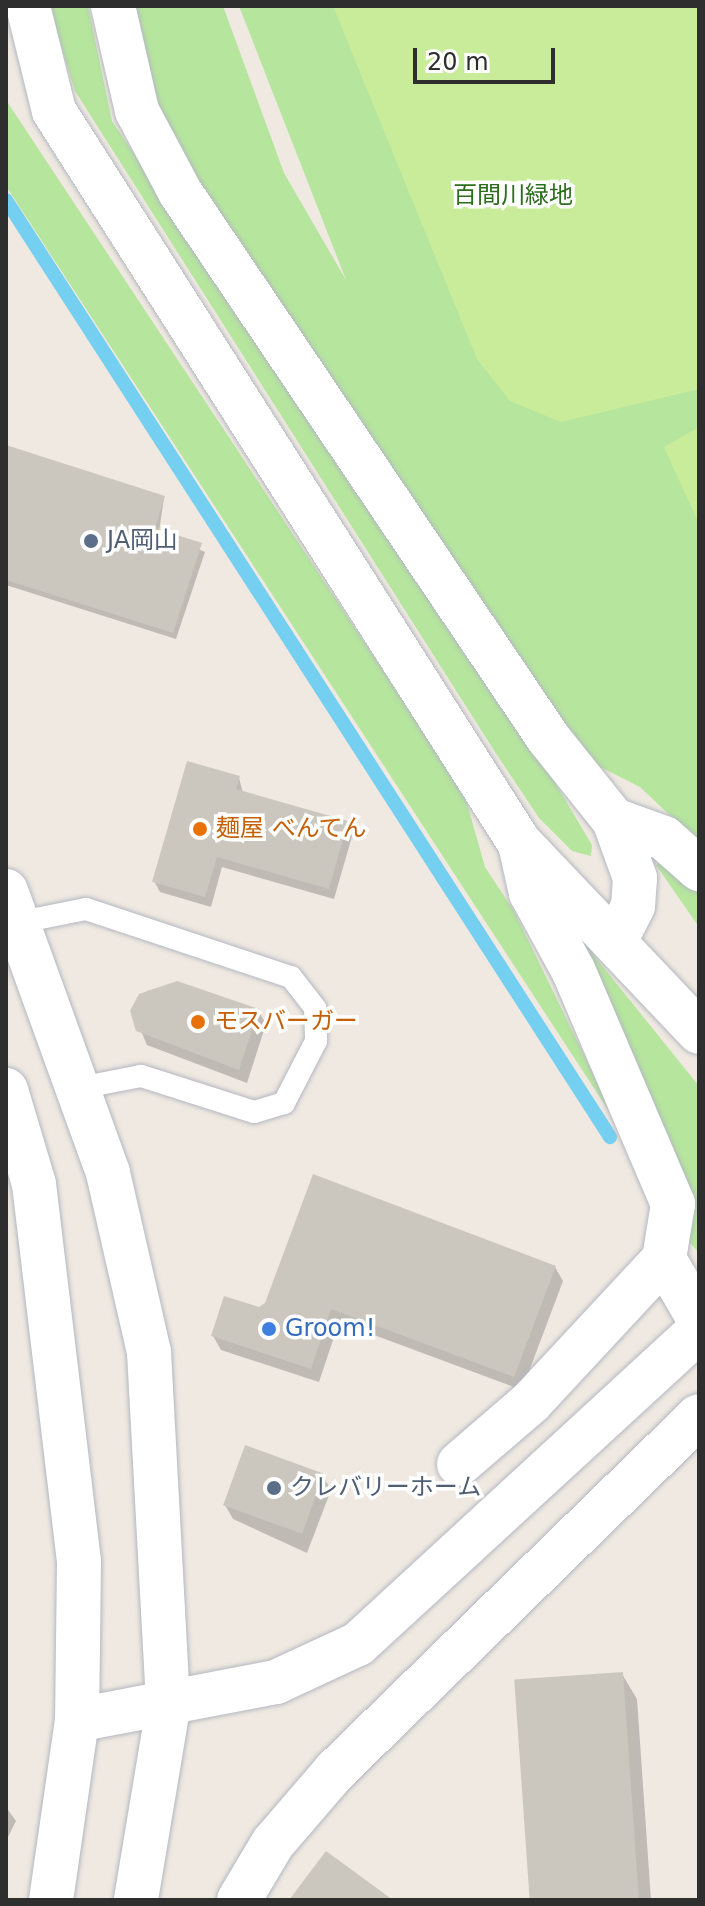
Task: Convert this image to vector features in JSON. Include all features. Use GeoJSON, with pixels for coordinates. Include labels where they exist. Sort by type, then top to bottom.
{"type":"FeatureCollection","features":[{"type":"Feature","properties":{"kind":"street"},"geometry":{"type":"LineString","coordinates":[[28,6],[54,111],[519,842],[616,939],[699,1032]]}},
{"type":"Feature","properties":{"kind":"street"},"geometry":{"type":"LineString","coordinates":[[113,6],[137,111],[180,192],[549,739],[614,820],[635,878],[633,906],[616,939]]}},
{"type":"Feature","properties":{"kind":"street"},"geometry":{"type":"LineString","coordinates":[[614,820],[664,838],[699,869]]}},
{"type":"Feature","properties":{"kind":"street"},"geometry":{"type":"LineString","coordinates":[[459,1464],[531,1402],[664,1259],[673,1204],[573,970],[531,893],[519,842]]}},
{"type":"Feature","properties":{"kind":"street"},"geometry":{"type":"LineString","coordinates":[[13,906],[108,1173],[149,1352],[168,1708],[136,1900]]}},
{"type":"Feature","properties":{"kind":"street"},"geometry":{"type":"LineString","coordinates":[[6,1090],[34,1184],[79,1561],[77,1720],[51,1900]]}},
{"type":"Feature","properties":{"kind":"street"},"geometry":{"type":"LineString","coordinates":[[664,1259],[699,1319]]}},
{"type":"Feature","properties":{"kind":"street"},"geometry":{"type":"LineString","coordinates":[[77,1720],[168,1708],[276,1682],[358,1644],[699,1330]]}},
{"type":"Feature","properties":{"kind":"street"},"geometry":{"type":"LineString","coordinates":[[239,1900],[273,1843],[335,1771],[699,1416]]}},
{"type":"Feature","properties":{"kind":"lane"},"geometry":{"type":"LineString","coordinates":[[13,906],[86,909],[291,977],[315,1008],[316,1041],[284,1103],[254,1112],[141,1076],[79,1088]]}},
{"type":"Feature","properties":{"kind":"green space"},"geometry":{"type":"Polygon","coordinates":[[[49,6],[88,6],[112,121],[547,769],[592,845],[591,856],[572,851],[539,818],[497,755],[75,91],[49,6]]]}},
{"type":"Feature","properties":{"kind":"green space","name":"百間川緑地"},"geometry":{"type":"Polygon","coordinates":[[[129,6],[223,6],[284,173],[346,280],[239,6],[699,6],[699,843],[640,787],[586,760],[194,186],[150,105],[129,6]]]}},
{"type":"Feature","properties":{"kind":"green space"},"geometry":{"type":"Polygon","coordinates":[[[333,6],[699,6],[699,389],[561,422],[510,401],[477,359],[333,6]]]}},
{"type":"Feature","properties":{"kind":"green space"},"geometry":{"type":"Polygon","coordinates":[[[6,100],[464,793],[485,867],[514,911],[618,1125],[6,186],[6,100]]]}},
{"type":"Feature","properties":{"kind":"green space"},"geometry":{"type":"Polygon","coordinates":[[[699,427],[699,524],[664,447],[699,427]]]}},
{"type":"Feature","properties":{"kind":"green space"},"geometry":{"type":"Polygon","coordinates":[[[663,860],[699,894],[699,927],[656,865],[663,860]]]}},
{"type":"Feature","properties":{"kind":"green space"},"geometry":{"type":"Polygon","coordinates":[[[583,942],[699,1086],[699,1253],[687,1239],[695,1205],[688,1185],[583,942]]]}},
{"type":"Feature","properties":{"kind":"building"},"geometry":{"type":"Polygon","coordinates":[[[6,445],[165,496],[155,528],[202,543],[173,633],[6,580],[6,445]]]}},
{"type":"Feature","properties":{"kind":"building"},"geometry":{"type":"Polygon","coordinates":[[[187,761],[240,776],[236,789],[348,821],[329,889],[217,857],[205,897],[152,882],[187,761]]]}},
{"type":"Feature","properties":{"kind":"building"},"geometry":{"type":"Polygon","coordinates":[[[177,981],[259,1009],[239,1070],[136,1031],[130,1011],[139,994],[177,981]]]}},
{"type":"Feature","properties":{"kind":"building"},"geometry":{"type":"Polygon","coordinates":[[[313,1174],[556,1266],[514,1377],[331,1309],[311,1369],[211,1336],[224,1296],[259,1307],[265,1303],[313,1174]]]}},
{"type":"Feature","properties":{"kind":"building"},"geometry":{"type":"Polygon","coordinates":[[[245,1445],[324,1474],[302,1534],[223,1505],[245,1445]]]}},
{"type":"Feature","properties":{"kind":"building"},"geometry":{"type":"Polygon","coordinates":[[[623,1672],[639,1900],[530,1900],[514,1680],[623,1672]]]}},
{"type":"Feature","properties":{"kind":"building"},"geometry":{"type":"Polygon","coordinates":[[[326,1851],[393,1900],[289,1900],[326,1851]]]}},
{"type":"Feature","properties":{"kind":"waterway"},"geometry":{"type":"LineString","coordinates":[[6,200],[610,1137]]}},
{"type":"Feature","properties":{"kind":"place","name":"JA岡山"},"geometry":{"type":"Point","coordinates":[91,541]}},
{"type":"Feature","properties":{"kind":"place","name":"麺屋 べんてん"},"geometry":{"type":"Point","coordinates":[200,829]}},
{"type":"Feature","properties":{"kind":"place","name":"モスバーガー"},"geometry":{"type":"Point","coordinates":[198,1022]}},
{"type":"Feature","properties":{"kind":"place","name":"Groom!"},"geometry":{"type":"Point","coordinates":[269,1329]}},
{"type":"Feature","properties":{"kind":"place","name":"クレバリーホーム"},"geometry":{"type":"Point","coordinates":[274,1488]}}]}
